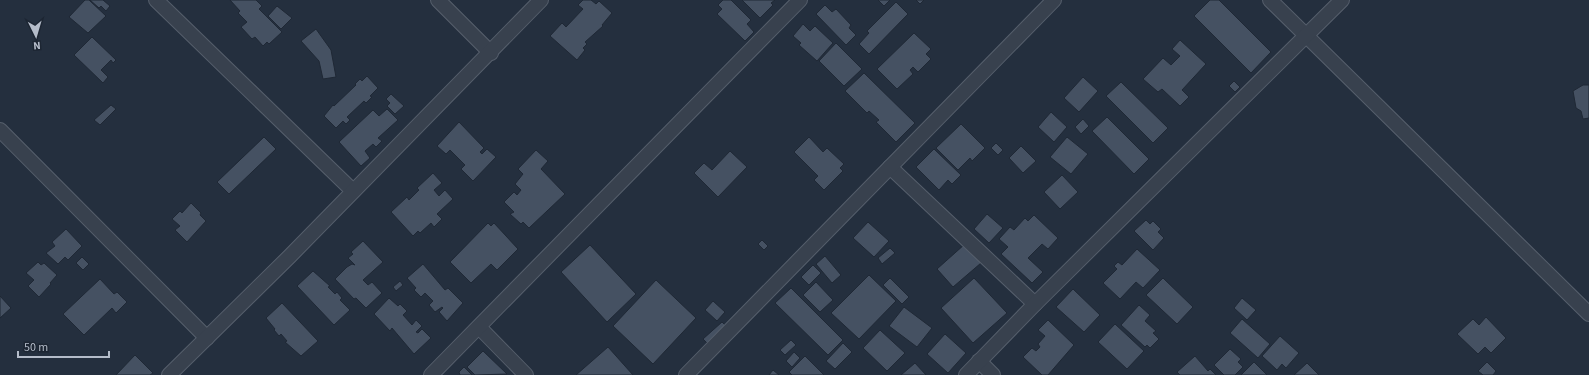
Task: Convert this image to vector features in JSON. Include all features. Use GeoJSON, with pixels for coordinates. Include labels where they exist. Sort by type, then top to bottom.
{"type":"FeatureCollection","features":[{"type":"Feature","properties":{"kind":"street"},"geometry":{"type":"LineString","coordinates":[[156,0],[353,191]]}},
{"type":"Feature","properties":{"kind":"street"},"geometry":{"type":"LineString","coordinates":[[438,0],[491,53]]}},
{"type":"Feature","properties":{"kind":"street"},"geometry":{"type":"LineString","coordinates":[[169,375],[290,256],[491,53],[541,0]]}},
{"type":"Feature","properties":{"kind":"street"},"geometry":{"type":"LineString","coordinates":[[431,375],[800,0]]}},
{"type":"Feature","properties":{"kind":"street"},"geometry":{"type":"LineString","coordinates":[[686,375],[1054,0]]}},
{"type":"Feature","properties":{"kind":"street"},"geometry":{"type":"LineString","coordinates":[[1270,0],[1589,314]]}},
{"type":"Feature","properties":{"kind":"street"},"geometry":{"type":"LineString","coordinates":[[966,375],[1035,304],[1342,0]]}},
{"type":"Feature","properties":{"kind":"street"},"geometry":{"type":"LineString","coordinates":[[0,130],[206,338]]}},
{"type":"Feature","properties":{"kind":"street"},"geometry":{"type":"LineString","coordinates":[[890,166],[1035,304]]}},
{"type":"Feature","properties":{"kind":"street"},"geometry":{"type":"LineString","coordinates":[[479,327],[526,375]]}},
{"type":"Feature","properties":{"kind":"street"},"geometry":{"type":"LineString","coordinates":[[979,361],[993,375]]}},
{"type":"Feature","properties":{"kind":"building"},"geometry":{"type":"Polygon","coordinates":[[[85,0],[89,0],[106,16],[88,33],[69,17],[85,0]]]}},
{"type":"Feature","properties":{"kind":"building"},"geometry":{"type":"Polygon","coordinates":[[[90,0],[103,0],[110,6],[106,11],[101,6],[99,8],[90,0]]]}},
{"type":"Feature","properties":{"kind":"building"},"geometry":{"type":"Polygon","coordinates":[[[230,0],[256,0],[262,6],[259,9],[282,32],[269,44],[267,42],[263,46],[255,37],[252,39],[241,27],[247,22],[238,13],[240,11],[230,0]]]}},
{"type":"Feature","properties":{"kind":"building"},"geometry":{"type":"Polygon","coordinates":[[[583,0],[591,0],[596,4],[599,1],[612,13],[602,25],[603,26],[585,42],[587,44],[583,48],[585,50],[577,60],[550,36],[562,23],[566,27],[583,9],[578,5],[583,0]]]}},
{"type":"Feature","properties":{"kind":"building"},"geometry":{"type":"Polygon","coordinates":[[[723,0],[731,0],[751,20],[747,24],[754,32],[745,41],[717,14],[722,9],[718,5],[723,0]]]}},
{"type":"Feature","properties":{"kind":"building"},"geometry":{"type":"Polygon","coordinates":[[[742,0],[775,0],[771,3],[773,5],[760,18],[742,0]]]}},
{"type":"Feature","properties":{"kind":"building"},"geometry":{"type":"Polygon","coordinates":[[[878,0],[890,0],[884,6],[878,0]]]}},
{"type":"Feature","properties":{"kind":"building"},"geometry":{"type":"Polygon","coordinates":[[[916,0],[924,0],[920,4],[916,0]]]}},
{"type":"Feature","properties":{"kind":"building"},"geometry":{"type":"Polygon","coordinates":[[[1210,0],[1219,0],[1271,52],[1251,73],[1194,16],[1210,0]]]}},
{"type":"Feature","properties":{"kind":"building"},"geometry":{"type":"Polygon","coordinates":[[[896,2],[908,14],[869,54],[859,44],[869,33],[867,31],[896,2]]]}},
{"type":"Feature","properties":{"kind":"building"},"geometry":{"type":"Polygon","coordinates":[[[825,5],[832,12],[836,9],[851,25],[849,28],[856,35],[846,45],[816,14],[825,5]]]}},
{"type":"Feature","properties":{"kind":"building"},"geometry":{"type":"Polygon","coordinates":[[[277,6],[292,18],[281,29],[268,16],[277,6]]]}},
{"type":"Feature","properties":{"kind":"building"},"geometry":{"type":"Polygon","coordinates":[[[803,24],[810,31],[815,26],[833,43],[817,61],[799,45],[801,43],[793,36],[803,24]]]}},
{"type":"Feature","properties":{"kind":"building"},"geometry":{"type":"Polygon","coordinates":[[[316,29],[331,50],[336,77],[323,79],[319,61],[301,41],[316,29]]]}},
{"type":"Feature","properties":{"kind":"building"},"geometry":{"type":"Polygon","coordinates":[[[914,33],[931,49],[926,54],[931,59],[918,72],[913,67],[910,70],[913,74],[897,89],[877,69],[914,33]]]}},
{"type":"Feature","properties":{"kind":"building"},"geometry":{"type":"Polygon","coordinates":[[[92,37],[116,60],[113,63],[111,60],[101,70],[108,77],[103,83],[74,55],[92,37]]]}},
{"type":"Feature","properties":{"kind":"building"},"geometry":{"type":"Polygon","coordinates":[[[1180,40],[1206,64],[1182,90],[1189,97],[1180,106],[1162,89],[1158,92],[1143,79],[1163,58],[1171,65],[1180,56],[1172,49],[1180,40]]]}},
{"type":"Feature","properties":{"kind":"building"},"geometry":{"type":"Polygon","coordinates":[[[836,43],[862,69],[844,86],[819,61],[836,43]]]}},
{"type":"Feature","properties":{"kind":"building"},"geometry":{"type":"Polygon","coordinates":[[[864,73],[915,123],[896,142],[876,122],[879,120],[869,111],[867,113],[845,91],[864,73]]]}},
{"type":"Feature","properties":{"kind":"building"},"geometry":{"type":"Polygon","coordinates":[[[367,76],[378,88],[370,96],[372,97],[366,103],[364,101],[347,117],[350,120],[346,124],[343,121],[336,128],[324,116],[333,105],[334,106],[356,85],[355,84],[360,79],[362,81],[367,76]]]}},
{"type":"Feature","properties":{"kind":"building"},"geometry":{"type":"Polygon","coordinates":[[[1083,77],[1098,91],[1079,112],[1064,98],[1083,77]]]}},
{"type":"Feature","properties":{"kind":"building"},"geometry":{"type":"Polygon","coordinates":[[[1234,81],[1240,87],[1235,92],[1229,86],[1234,81]]]}},
{"type":"Feature","properties":{"kind":"building"},"geometry":{"type":"Polygon","coordinates":[[[1121,82],[1168,128],[1153,143],[1106,96],[1121,82]]]}},
{"type":"Feature","properties":{"kind":"building"},"geometry":{"type":"Polygon","coordinates":[[[1583,85],[1589,85],[1589,118],[1583,119],[1581,111],[1576,108],[1573,91],[1583,85]]]}},
{"type":"Feature","properties":{"kind":"building"},"geometry":{"type":"Polygon","coordinates":[[[391,94],[404,106],[395,114],[387,106],[390,103],[386,99],[391,94]]]}},
{"type":"Feature","properties":{"kind":"building"},"geometry":{"type":"Polygon","coordinates":[[[111,105],[116,109],[100,125],[94,120],[111,105]]]}},
{"type":"Feature","properties":{"kind":"building"},"geometry":{"type":"Polygon","coordinates":[[[387,109],[398,120],[378,138],[382,141],[376,147],[373,144],[365,151],[370,158],[361,166],[339,142],[373,110],[379,116],[387,109]]]}},
{"type":"Feature","properties":{"kind":"building"},"geometry":{"type":"Polygon","coordinates":[[[1051,112],[1067,127],[1054,142],[1038,127],[1051,112]]]}},
{"type":"Feature","properties":{"kind":"building"},"geometry":{"type":"Polygon","coordinates":[[[1107,117],[1149,159],[1134,174],[1092,131],[1107,117]]]}},
{"type":"Feature","properties":{"kind":"building"},"geometry":{"type":"Polygon","coordinates":[[[1083,119],[1089,126],[1081,134],[1075,127],[1083,119]]]}},
{"type":"Feature","properties":{"kind":"building"},"geometry":{"type":"Polygon","coordinates":[[[459,122],[484,148],[480,152],[482,154],[487,149],[496,157],[473,181],[461,169],[465,165],[450,150],[446,154],[437,146],[459,122]]]}},
{"type":"Feature","properties":{"kind":"building"},"geometry":{"type":"Polygon","coordinates":[[[961,124],[985,148],[972,161],[970,158],[958,170],[936,148],[961,124]]]}},
{"type":"Feature","properties":{"kind":"building"},"geometry":{"type":"Polygon","coordinates":[[[264,137],[276,149],[229,194],[217,182],[264,137]]]}},
{"type":"Feature","properties":{"kind":"building"},"geometry":{"type":"Polygon","coordinates":[[[809,137],[823,152],[827,148],[844,164],[840,168],[843,171],[824,190],[814,180],[818,176],[794,152],[809,137]]]}},
{"type":"Feature","properties":{"kind":"building"},"geometry":{"type":"Polygon","coordinates":[[[1067,137],[1088,154],[1071,174],[1050,157],[1067,137]]]}},
{"type":"Feature","properties":{"kind":"building"},"geometry":{"type":"Polygon","coordinates":[[[996,143],[1003,150],[998,155],[991,148],[996,143]]]}},
{"type":"Feature","properties":{"kind":"building"},"geometry":{"type":"Polygon","coordinates":[[[1021,146],[1036,161],[1023,173],[1009,158],[1021,146]]]}},
{"type":"Feature","properties":{"kind":"building"},"geometry":{"type":"Polygon","coordinates":[[[934,149],[961,175],[952,184],[948,180],[939,190],[916,167],[934,149]]]}},
{"type":"Feature","properties":{"kind":"building"},"geometry":{"type":"Polygon","coordinates":[[[536,150],[548,161],[541,169],[565,194],[529,228],[523,222],[521,224],[510,214],[514,212],[504,202],[514,192],[517,195],[521,190],[515,184],[523,174],[518,169],[536,150]]]}},
{"type":"Feature","properties":{"kind":"building"},"geometry":{"type":"Polygon","coordinates":[[[730,151],[747,167],[718,197],[694,173],[704,163],[712,170],[730,151]]]}},
{"type":"Feature","properties":{"kind":"building"},"geometry":{"type":"Polygon","coordinates":[[[433,173],[442,183],[434,190],[439,196],[445,190],[453,199],[437,214],[442,219],[434,227],[431,223],[420,233],[418,231],[413,236],[391,212],[407,197],[409,200],[419,190],[417,188],[433,173]]]}},
{"type":"Feature","properties":{"kind":"building"},"geometry":{"type":"Polygon","coordinates":[[[1062,175],[1078,192],[1060,209],[1044,192],[1062,175]]]}},
{"type":"Feature","properties":{"kind":"building"},"geometry":{"type":"Polygon","coordinates":[[[191,203],[201,213],[200,215],[206,221],[187,242],[175,230],[180,226],[172,219],[180,211],[182,213],[191,203]]]}},
{"type":"Feature","properties":{"kind":"building"},"geometry":{"type":"Polygon","coordinates":[[[987,214],[1003,228],[989,243],[974,229],[987,214]]]}},
{"type":"Feature","properties":{"kind":"building"},"geometry":{"type":"Polygon","coordinates":[[[1034,215],[1058,238],[1048,249],[1042,244],[1028,258],[1043,272],[1032,283],[1001,254],[1008,247],[999,239],[1010,227],[1014,230],[1025,218],[1028,221],[1034,215]]]}},
{"type":"Feature","properties":{"kind":"building"},"geometry":{"type":"Polygon","coordinates":[[[1146,220],[1150,224],[1153,221],[1161,229],[1158,232],[1164,238],[1153,250],[1134,231],[1146,220]]]}},
{"type":"Feature","properties":{"kind":"building"},"geometry":{"type":"Polygon","coordinates":[[[868,222],[889,241],[874,257],[853,238],[868,222]]]}},
{"type":"Feature","properties":{"kind":"building"},"geometry":{"type":"Polygon","coordinates":[[[488,223],[491,226],[494,223],[518,249],[497,270],[491,264],[471,283],[450,262],[488,223]]]}},
{"type":"Feature","properties":{"kind":"building"},"geometry":{"type":"Polygon","coordinates":[[[66,229],[82,246],[68,260],[65,257],[58,264],[46,253],[55,246],[52,242],[66,229]]]}},
{"type":"Feature","properties":{"kind":"building"},"geometry":{"type":"Polygon","coordinates":[[[762,240],[768,246],[764,250],[758,244],[762,240]]]}},
{"type":"Feature","properties":{"kind":"building"},"geometry":{"type":"Polygon","coordinates":[[[363,241],[383,262],[363,280],[368,285],[372,282],[382,293],[366,308],[356,298],[354,299],[335,279],[347,267],[352,264],[355,265],[348,258],[353,254],[351,252],[363,241]]]}},
{"type":"Feature","properties":{"kind":"building"},"geometry":{"type":"Polygon","coordinates":[[[965,244],[981,263],[953,287],[937,269],[965,244]]]}},
{"type":"Feature","properties":{"kind":"building"},"geometry":{"type":"Polygon","coordinates":[[[590,245],[636,294],[607,322],[561,272],[590,245]]]}},
{"type":"Feature","properties":{"kind":"building"},"geometry":{"type":"Polygon","coordinates":[[[890,248],[895,253],[882,264],[878,258],[890,248]]]}},
{"type":"Feature","properties":{"kind":"building"},"geometry":{"type":"Polygon","coordinates":[[[1137,249],[1160,270],[1143,288],[1136,282],[1120,299],[1103,283],[1117,269],[1114,266],[1118,262],[1122,265],[1137,249]]]}},
{"type":"Feature","properties":{"kind":"building"},"geometry":{"type":"Polygon","coordinates":[[[825,256],[841,275],[832,283],[816,264],[825,256]]]}},
{"type":"Feature","properties":{"kind":"building"},"geometry":{"type":"Polygon","coordinates":[[[82,257],[89,264],[83,270],[76,263],[82,257]]]}},
{"type":"Feature","properties":{"kind":"building"},"geometry":{"type":"Polygon","coordinates":[[[38,262],[41,265],[44,263],[57,275],[39,297],[28,286],[34,280],[26,273],[38,262]]]}},
{"type":"Feature","properties":{"kind":"building"},"geometry":{"type":"Polygon","coordinates":[[[423,264],[445,290],[448,288],[463,303],[447,321],[439,312],[443,308],[442,307],[435,312],[429,305],[433,301],[425,293],[421,297],[414,290],[416,288],[407,278],[423,264]]]}},
{"type":"Feature","properties":{"kind":"building"},"geometry":{"type":"Polygon","coordinates":[[[813,265],[821,273],[809,285],[801,277],[813,265]]]}},
{"type":"Feature","properties":{"kind":"building"},"geometry":{"type":"Polygon","coordinates":[[[313,271],[330,286],[328,287],[335,294],[337,292],[342,298],[340,300],[350,310],[334,325],[297,286],[313,271]]]}},
{"type":"Feature","properties":{"kind":"building"},"geometry":{"type":"Polygon","coordinates":[[[869,275],[896,301],[859,339],[831,313],[869,275]]]}},
{"type":"Feature","properties":{"kind":"building"},"geometry":{"type":"Polygon","coordinates":[[[890,278],[909,297],[902,304],[883,285],[890,278]]]}},
{"type":"Feature","properties":{"kind":"building"},"geometry":{"type":"Polygon","coordinates":[[[974,278],[1007,313],[973,343],[941,308],[974,278]]]}},
{"type":"Feature","properties":{"kind":"building"},"geometry":{"type":"Polygon","coordinates":[[[1163,278],[1193,307],[1177,324],[1146,295],[1163,278]]]}},
{"type":"Feature","properties":{"kind":"building"},"geometry":{"type":"Polygon","coordinates":[[[100,279],[114,294],[117,292],[127,302],[116,313],[112,308],[84,335],[63,314],[100,279]]]}},
{"type":"Feature","properties":{"kind":"building"},"geometry":{"type":"Polygon","coordinates":[[[656,280],[696,318],[653,364],[613,326],[656,280]]]}},
{"type":"Feature","properties":{"kind":"building"},"geometry":{"type":"Polygon","coordinates":[[[400,281],[403,285],[396,291],[393,287],[400,281]]]}},
{"type":"Feature","properties":{"kind":"building"},"geometry":{"type":"Polygon","coordinates":[[[816,282],[833,300],[820,312],[803,295],[816,282]]]}},
{"type":"Feature","properties":{"kind":"building"},"geometry":{"type":"Polygon","coordinates":[[[791,288],[843,340],[828,355],[775,303],[791,288]]]}},
{"type":"Feature","properties":{"kind":"building"},"geometry":{"type":"Polygon","coordinates":[[[1073,289],[1100,315],[1084,332],[1056,307],[1073,289]]]}},
{"type":"Feature","properties":{"kind":"building"},"geometry":{"type":"Polygon","coordinates":[[[0,296],[11,308],[0,318],[0,296]]]}},
{"type":"Feature","properties":{"kind":"building"},"geometry":{"type":"Polygon","coordinates":[[[389,298],[398,306],[400,304],[407,311],[403,315],[412,325],[416,320],[422,326],[416,332],[418,333],[422,329],[431,338],[414,354],[392,328],[390,331],[374,314],[389,298]]]}},
{"type":"Feature","properties":{"kind":"building"},"geometry":{"type":"Polygon","coordinates":[[[1242,298],[1256,310],[1247,320],[1234,308],[1242,298]]]}},
{"type":"Feature","properties":{"kind":"building"},"geometry":{"type":"Polygon","coordinates":[[[713,301],[725,312],[717,321],[705,310],[713,301]]]}},
{"type":"Feature","properties":{"kind":"building"},"geometry":{"type":"Polygon","coordinates":[[[282,303],[318,341],[301,356],[285,342],[287,341],[281,334],[279,336],[266,318],[282,303]]]}},
{"type":"Feature","properties":{"kind":"building"},"geometry":{"type":"Polygon","coordinates":[[[1139,305],[1150,315],[1145,321],[1156,331],[1153,333],[1159,339],[1150,348],[1147,345],[1145,347],[1121,325],[1139,305]]]}},
{"type":"Feature","properties":{"kind":"building"},"geometry":{"type":"Polygon","coordinates":[[[904,307],[932,328],[917,347],[889,326],[904,307]]]}},
{"type":"Feature","properties":{"kind":"building"},"geometry":{"type":"Polygon","coordinates":[[[1486,317],[1506,338],[1491,353],[1485,347],[1478,354],[1457,334],[1473,319],[1479,325],[1486,317]]]}},
{"type":"Feature","properties":{"kind":"building"},"geometry":{"type":"Polygon","coordinates":[[[1242,319],[1270,344],[1258,358],[1230,333],[1242,319]]]}},
{"type":"Feature","properties":{"kind":"building"},"geometry":{"type":"Polygon","coordinates":[[[1048,320],[1074,345],[1048,375],[1042,375],[1023,357],[1032,348],[1036,351],[1040,347],[1038,344],[1045,336],[1038,330],[1048,320]]]}},
{"type":"Feature","properties":{"kind":"building"},"geometry":{"type":"Polygon","coordinates":[[[722,322],[726,326],[707,343],[703,339],[722,322]]]}},
{"type":"Feature","properties":{"kind":"building"},"geometry":{"type":"Polygon","coordinates":[[[1115,324],[1144,351],[1127,369],[1098,342],[1115,324]]]}},
{"type":"Feature","properties":{"kind":"building"},"geometry":{"type":"Polygon","coordinates":[[[880,330],[905,353],[887,371],[863,348],[880,330]]]}},
{"type":"Feature","properties":{"kind":"building"},"geometry":{"type":"Polygon","coordinates":[[[945,334],[966,353],[948,373],[927,354],[945,334]]]}},
{"type":"Feature","properties":{"kind":"building"},"geometry":{"type":"Polygon","coordinates":[[[1280,336],[1299,353],[1286,368],[1282,364],[1277,370],[1262,356],[1280,336]]]}},
{"type":"Feature","properties":{"kind":"building"},"geometry":{"type":"Polygon","coordinates":[[[791,340],[796,345],[785,355],[780,350],[791,340]]]}},
{"type":"Feature","properties":{"kind":"building"},"geometry":{"type":"Polygon","coordinates":[[[843,343],[852,352],[835,369],[826,361],[843,343]]]}},
{"type":"Feature","properties":{"kind":"building"},"geometry":{"type":"Polygon","coordinates":[[[608,347],[633,375],[576,375],[608,347]]]}},
{"type":"Feature","properties":{"kind":"building"},"geometry":{"type":"Polygon","coordinates":[[[1230,349],[1241,359],[1238,362],[1243,367],[1235,375],[1224,375],[1214,365],[1230,349]]]}},
{"type":"Feature","properties":{"kind":"building"},"geometry":{"type":"Polygon","coordinates":[[[483,351],[507,374],[475,375],[467,367],[483,351]]]}},
{"type":"Feature","properties":{"kind":"building"},"geometry":{"type":"Polygon","coordinates":[[[794,352],[800,358],[792,367],[786,361],[794,352]]]}},
{"type":"Feature","properties":{"kind":"building"},"geometry":{"type":"Polygon","coordinates":[[[135,355],[153,373],[150,375],[116,375],[135,355]]]}},
{"type":"Feature","properties":{"kind":"building"},"geometry":{"type":"Polygon","coordinates":[[[805,356],[824,375],[792,375],[789,372],[805,356]]]}},
{"type":"Feature","properties":{"kind":"building"},"geometry":{"type":"Polygon","coordinates":[[[1195,356],[1208,371],[1210,369],[1216,375],[1180,375],[1177,372],[1195,356]]]}},
{"type":"Feature","properties":{"kind":"building"},"geometry":{"type":"Polygon","coordinates":[[[1254,362],[1267,375],[1241,375],[1254,362]]]}},
{"type":"Feature","properties":{"kind":"building"},"geometry":{"type":"Polygon","coordinates":[[[1487,362],[1496,371],[1493,375],[1483,375],[1478,371],[1487,362]]]}},
{"type":"Feature","properties":{"kind":"building"},"geometry":{"type":"Polygon","coordinates":[[[915,363],[926,375],[901,375],[915,363]]]}},
{"type":"Feature","properties":{"kind":"building"},"geometry":{"type":"Polygon","coordinates":[[[1307,363],[1319,375],[1294,375],[1307,363]]]}},
{"type":"Feature","properties":{"kind":"building"},"geometry":{"type":"Polygon","coordinates":[[[464,367],[472,375],[460,375],[459,372],[464,367]]]}},
{"type":"Feature","properties":{"kind":"building"},"geometry":{"type":"Polygon","coordinates":[[[773,370],[779,375],[769,375],[773,370]]]}}]}
